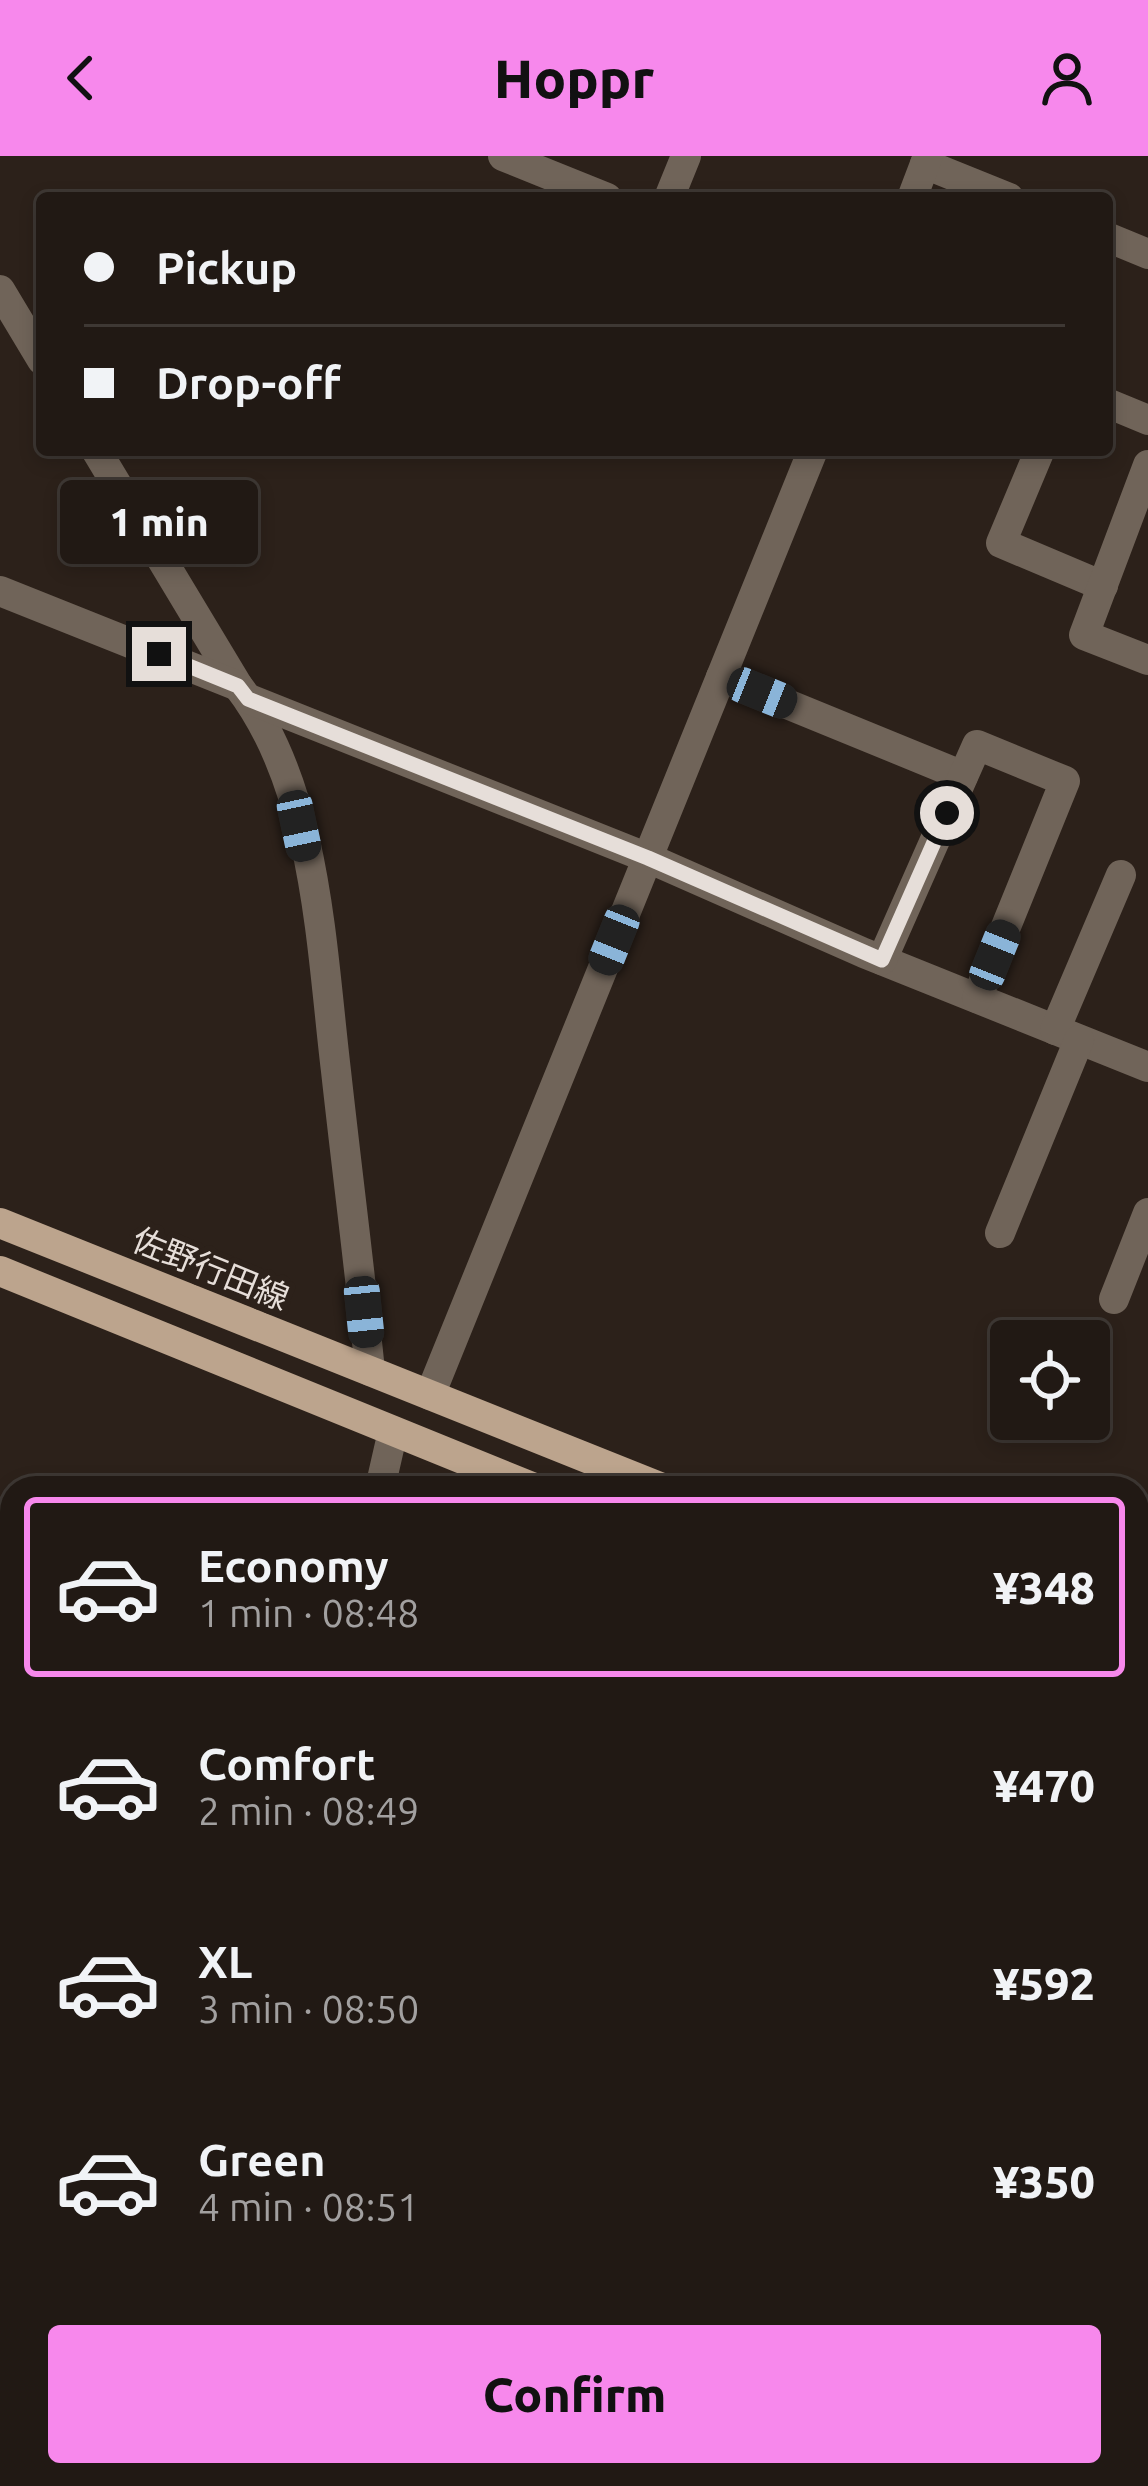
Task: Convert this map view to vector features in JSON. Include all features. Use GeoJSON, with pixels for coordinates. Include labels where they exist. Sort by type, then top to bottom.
{"type":"FeatureCollection","features":[{"type":"Feature","properties":{"kind":"main road","name":"佐野行田線"},"geometry":{"type":"LineString","coordinates":[[0,1223],[632,1476]]}},
{"type":"Feature","properties":{"kind":"main road"},"geometry":{"type":"LineString","coordinates":[[0,1271],[504,1476]]}},
{"type":"Feature","properties":{"kind":"street"},"geometry":{"type":"LineString","coordinates":[[671,192],[686,156]]}},
{"type":"Feature","properties":{"kind":"street"},"geometry":{"type":"LineString","coordinates":[[517,159],[593,192]]}},
{"type":"Feature","properties":{"kind":"street"},"geometry":{"type":"LineString","coordinates":[[914,192],[926,160],[996,192]]}},
{"type":"Feature","properties":{"kind":"street"},"geometry":{"type":"LineString","coordinates":[[1113,239],[1148,254]]}},
{"type":"Feature","properties":{"kind":"street"},"geometry":{"type":"LineString","coordinates":[[0,290],[36,350]]}},
{"type":"Feature","properties":{"kind":"street"},"geometry":{"type":"LineString","coordinates":[[1113,405],[1148,420]]}},
{"type":"Feature","properties":{"kind":"street"},"geometry":{"type":"LineString","coordinates":[[100,456],[262,717],[290,785],[317,909],[370,1371]]}},
{"type":"Feature","properties":{"kind":"street"},"geometry":{"type":"LineString","coordinates":[[430,1395],[811,456]]}},
{"type":"Feature","properties":{"kind":"street"},"geometry":{"type":"LineString","coordinates":[[1037,456],[1001,543],[1103,586]]}},
{"type":"Feature","properties":{"kind":"street"},"geometry":{"type":"LineString","coordinates":[[1148,465],[1084,635],[1148,660]]}},
{"type":"Feature","properties":{"kind":"street"},"geometry":{"type":"LineString","coordinates":[[0,591],[1148,1067]]}},
{"type":"Feature","properties":{"kind":"street"},"geometry":{"type":"LineString","coordinates":[[722,677],[963,776]]}},
{"type":"Feature","properties":{"kind":"street"},"geometry":{"type":"LineString","coordinates":[[882,960],[977,745],[1065,782],[977,998]]}},
{"type":"Feature","properties":{"kind":"street"},"geometry":{"type":"LineString","coordinates":[[1000,1232],[1121,875]]}},
{"type":"Feature","properties":{"kind":"street"},"geometry":{"type":"LineString","coordinates":[[1114,1299],[1148,1213]]}},
{"type":"Feature","properties":{"kind":"street"},"geometry":{"type":"LineString","coordinates":[[383,1476],[393,1431]]}},
{"type":"Feature","properties":{"kind":"route"},"geometry":{"type":"LineString","coordinates":[[159,654],[238,686],[248,699],[648,858],[882,960],[947,813]]}}]}
